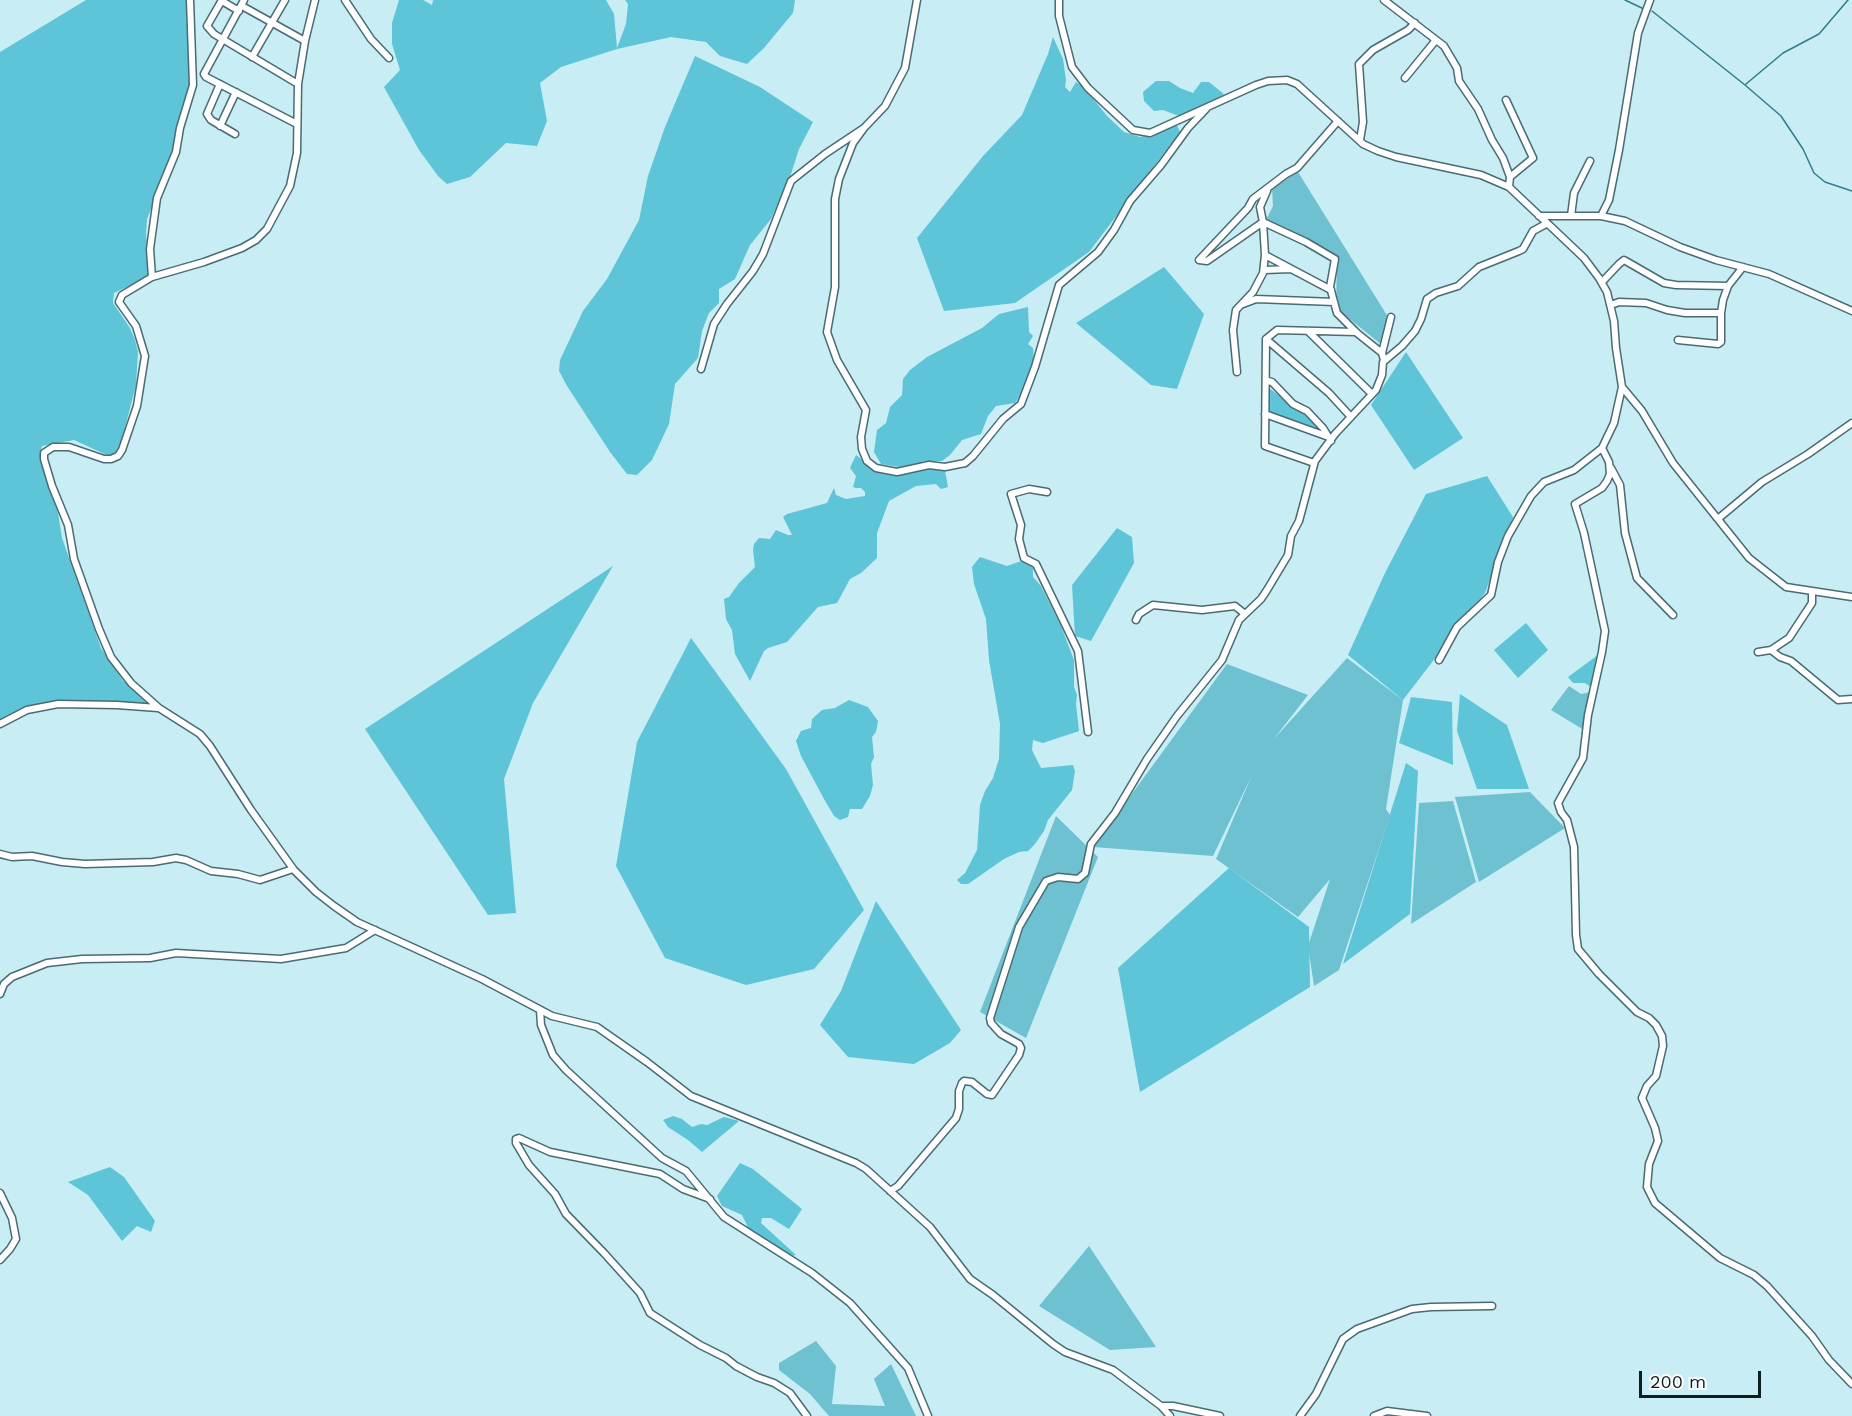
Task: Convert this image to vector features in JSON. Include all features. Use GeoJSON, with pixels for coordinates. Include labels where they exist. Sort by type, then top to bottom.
{"type":"FeatureCollection","features":[{"type":"Feature","properties":{"kind":"street"},"geometry":{"type":"LineString","coordinates":[[152,277],[150,249],[157,198],[176,152],[180,128],[193,85],[190,0]]}},
{"type":"Feature","properties":{"kind":"street"},"geometry":{"type":"LineString","coordinates":[[252,57],[285,0]]}},
{"type":"Feature","properties":{"kind":"street"},"geometry":{"type":"LineString","coordinates":[[305,0],[315,3],[305,41],[298,84],[297,153],[290,186],[267,229],[256,240],[242,248],[152,277],[122,295],[119,302],[136,326],[145,356],[137,406],[122,450],[118,456],[111,459],[104,459],[69,447],[53,447],[44,453],[49,476],[68,525],[74,559],[111,657],[131,683],[159,708],[200,734],[293,869],[334,906],[357,922],[472,975],[540,1010],[562,1019],[597,1027],[691,1096],[866,1169],[930,1227],[970,1280],[993,1295],[1053,1344],[1065,1352],[1113,1370],[1161,1406],[1170,1416]]}},
{"type":"Feature","properties":{"kind":"street"},"geometry":{"type":"LineString","coordinates":[[345,0],[371,39],[389,58]]}},
{"type":"Feature","properties":{"kind":"street"},"geometry":{"type":"LineString","coordinates":[[917,0],[905,68],[885,106],[853,143],[835,199],[835,287],[827,332],[837,360],[866,410],[861,437],[862,449],[867,461],[876,468],[897,472],[929,465],[945,467],[965,462],[973,456],[1003,419],[1021,405],[1035,367],[1059,285],[1071,273],[1089,262],[1098,252],[1114,230],[1130,201],[1208,106]]}},
{"type":"Feature","properties":{"kind":"street"},"geometry":{"type":"LineString","coordinates":[[1059,0],[1059,16],[1072,67],[1088,88],[1130,128],[1150,133],[1268,81],[1287,80],[1297,84],[1360,140],[1378,151],[1395,157],[1481,175],[1509,188],[1584,258],[1602,282],[1611,305],[1622,387],[1614,423],[1602,448],[1574,470],[1544,482],[1531,496],[1508,536],[1498,562],[1491,595],[1457,627],[1439,660]]}},
{"type":"Feature","properties":{"kind":"street"},"geometry":{"type":"LineString","coordinates":[[1384,0],[1444,46],[1457,68],[1460,81],[1478,109],[1510,177],[1509,188]]}},
{"type":"Feature","properties":{"kind":"street"},"geometry":{"type":"LineString","coordinates":[[1601,216],[1609,200],[1628,104],[1638,33],[1650,0]]}},
{"type":"Feature","properties":{"kind":"street"},"geometry":{"type":"LineString","coordinates":[[298,84],[214,34],[207,26],[222,1],[242,6],[305,41]]}},
{"type":"Feature","properties":{"kind":"street"},"geometry":{"type":"LineString","coordinates":[[242,6],[204,74],[297,124]]}},
{"type":"Feature","properties":{"kind":"street"},"geometry":{"type":"LineString","coordinates":[[1360,140],[1363,122],[1359,64],[1373,50],[1408,30],[1415,23]]}},
{"type":"Feature","properties":{"kind":"street"},"geometry":{"type":"LineString","coordinates":[[1405,78],[1436,40]]}},
{"type":"Feature","properties":{"kind":"street"},"geometry":{"type":"LineString","coordinates":[[220,84],[207,114],[211,120],[235,134]]}},
{"type":"Feature","properties":{"kind":"street"},"geometry":{"type":"LineString","coordinates":[[220,126],[236,92]]}},
{"type":"Feature","properties":{"kind":"street"},"geometry":{"type":"LineString","coordinates":[[1506,100],[1533,158],[1510,177]]}},
{"type":"Feature","properties":{"kind":"street"},"geometry":{"type":"LineString","coordinates":[[1263,222],[1207,261],[1199,260],[1248,208],[1253,199],[1297,168],[1338,121]]}},
{"type":"Feature","properties":{"kind":"street"},"geometry":{"type":"LineString","coordinates":[[701,369],[714,324],[753,271],[791,181],[825,154],[864,128]]}},
{"type":"Feature","properties":{"kind":"street"},"geometry":{"type":"LineString","coordinates":[[1571,216],[1574,193],[1590,161]]}},
{"type":"Feature","properties":{"kind":"street"},"geometry":{"type":"LineString","coordinates":[[1237,372],[1233,330],[1236,310],[1253,292],[1264,270],[1263,222],[1260,207],[1269,188]]}},
{"type":"Feature","properties":{"kind":"street"},"geometry":{"type":"LineString","coordinates":[[1539,216],[1601,216],[1625,221],[1680,247],[1779,278],[1852,311]]}},
{"type":"Feature","properties":{"kind":"street"},"geometry":{"type":"LineString","coordinates":[[1263,222],[1335,259],[1331,290],[1337,313],[1356,332],[1382,352]]}},
{"type":"Feature","properties":{"kind":"street"},"geometry":{"type":"LineString","coordinates":[[1384,360],[1402,346],[1415,331],[1427,299],[1458,286],[1479,267],[1523,249],[1533,231],[1546,224]]}},
{"type":"Feature","properties":{"kind":"street"},"geometry":{"type":"LineString","coordinates":[[1265,255],[1331,290]]}},
{"type":"Feature","properties":{"kind":"street"},"geometry":{"type":"LineString","coordinates":[[1602,282],[1624,260],[1664,283],[1728,286]]}},
{"type":"Feature","properties":{"kind":"street"},"geometry":{"type":"LineString","coordinates":[[1678,340],[1720,343],[1722,339],[1720,313],[1728,286],[1743,267]]}},
{"type":"Feature","properties":{"kind":"street"},"geometry":{"type":"LineString","coordinates":[[1264,270],[1292,269]]}},
{"type":"Feature","properties":{"kind":"street"},"geometry":{"type":"LineString","coordinates":[[1241,305],[1256,299],[1334,302]]}},
{"type":"Feature","properties":{"kind":"street"},"geometry":{"type":"LineString","coordinates":[[1611,305],[1619,302],[1646,303],[1676,312],[1720,313]]}},
{"type":"Feature","properties":{"kind":"street"},"geometry":{"type":"LineString","coordinates":[[890,1191],[898,1186],[956,1118],[962,1083],[972,1082],[987,1094],[992,1095],[1019,1055],[1021,1048],[1019,1044],[1001,1034],[991,1023],[990,1018],[1018,927],[1046,881],[1058,877],[1078,879],[1085,873],[1091,844],[1115,813],[1147,759],[1177,716],[1222,660],[1236,625],[1263,597],[1288,555],[1291,536],[1299,521],[1314,463],[1328,438],[1352,417],[1372,394],[1382,375],[1384,360],[1382,352],[1391,317]]}},
{"type":"Feature","properties":{"kind":"street"},"geometry":{"type":"LineString","coordinates":[[1314,463],[1265,446],[1266,339],[1277,330],[1356,332]]}},
{"type":"Feature","properties":{"kind":"street"},"geometry":{"type":"LineString","coordinates":[[1308,331],[1372,394]]}},
{"type":"Feature","properties":{"kind":"street"},"geometry":{"type":"LineString","coordinates":[[1266,339],[1329,393],[1352,417]]}},
{"type":"Feature","properties":{"kind":"street"},"geometry":{"type":"LineString","coordinates":[[1268,381],[1272,382],[1293,404],[1307,411],[1323,428],[1328,438]]}},
{"type":"Feature","properties":{"kind":"street"},"geometry":{"type":"LineString","coordinates":[[1622,387],[1642,411],[1673,463],[1749,558],[1786,587],[1852,597]]}},
{"type":"Feature","properties":{"kind":"street"},"geometry":{"type":"LineString","coordinates":[[1265,414],[1328,438]]}},
{"type":"Feature","properties":{"kind":"street"},"geometry":{"type":"LineString","coordinates":[[1719,518],[1762,482],[1808,454],[1852,423]]}},
{"type":"Feature","properties":{"kind":"street"},"geometry":{"type":"LineString","coordinates":[[1602,448],[1620,485],[1625,533],[1637,578],[1673,615]]}},
{"type":"Feature","properties":{"kind":"street"},"geometry":{"type":"LineString","coordinates":[[1610,465],[1610,474],[1602,488],[1575,504],[1584,533],[1605,632],[1588,715],[1583,758],[1558,803],[1567,820],[1575,847],[1578,949],[1637,1012],[1649,1018],[1656,1025],[1662,1036],[1663,1046],[1656,1076],[1647,1086],[1642,1098],[1655,1128],[1658,1142],[1649,1164],[1647,1188],[1655,1203],[1720,1258],[1754,1275],[1767,1286],[1812,1336],[1828,1360],[1852,1384]]}},
{"type":"Feature","properties":{"kind":"street"},"geometry":{"type":"LineString","coordinates":[[1047,492],[1029,489],[1011,494],[1021,525],[1019,539],[1024,558],[1036,564],[1078,651],[1088,732]]}},
{"type":"Feature","properties":{"kind":"street"},"geometry":{"type":"LineString","coordinates":[[1758,652],[1771,650],[1789,638],[1812,603],[1812,591]]}},
{"type":"Feature","properties":{"kind":"street"},"geometry":{"type":"LineString","coordinates":[[1136,620],[1139,614],[1153,604],[1202,610],[1235,606],[1245,614]]}},
{"type":"Feature","properties":{"kind":"street"},"geometry":{"type":"LineString","coordinates":[[1771,650],[1791,661],[1838,699],[1852,699]]}},
{"type":"Feature","properties":{"kind":"street"},"geometry":{"type":"LineString","coordinates":[[0,724],[27,710],[58,704],[159,708]]}},
{"type":"Feature","properties":{"kind":"street"},"geometry":{"type":"LineString","coordinates":[[0,854],[85,864],[153,862],[176,858],[211,871],[238,874],[260,880],[293,869]]}},
{"type":"Feature","properties":{"kind":"street"},"geometry":{"type":"LineString","coordinates":[[0,994],[4,984],[12,976],[47,963],[82,959],[150,958],[176,952],[281,959],[346,948],[375,930]]}},
{"type":"Feature","properties":{"kind":"street"},"geometry":{"type":"LineString","coordinates":[[540,1010],[541,1025],[553,1055],[566,1070],[662,1158],[686,1171],[724,1217],[812,1273],[850,1303],[908,1368],[928,1416]]}},
{"type":"Feature","properties":{"kind":"street"},"geometry":{"type":"LineString","coordinates":[[710,1199],[683,1189],[660,1174],[550,1152],[519,1138],[516,1139],[529,1166],[555,1194],[566,1214],[640,1293],[650,1313],[700,1346],[790,1393],[807,1416]]}},
{"type":"Feature","properties":{"kind":"street"},"geometry":{"type":"LineString","coordinates":[[0,1193],[12,1218],[16,1239],[0,1260]]}},
{"type":"Feature","properties":{"kind":"street"},"geometry":{"type":"LineString","coordinates":[[1300,1416],[1316,1394],[1343,1339],[1357,1329],[1412,1310],[1431,1307],[1492,1306]]}},
{"type":"Feature","properties":{"kind":"street"},"geometry":{"type":"LineString","coordinates":[[1161,1406],[1173,1406],[1220,1416]]}},
{"type":"Feature","properties":{"kind":"street"},"geometry":{"type":"LineString","coordinates":[[1374,1416],[1387,1412],[1427,1416]]}},
{"type":"Feature","properties":{"kind":"shaded area"},"geometry":{"type":"Polygon","coordinates":[[[86,0],[187,0],[190,84],[180,113],[172,158],[147,219],[150,276],[114,293],[113,303],[130,328],[138,352],[136,385],[120,447],[111,457],[74,440],[42,446],[40,454],[58,513],[62,538],[101,648],[123,681],[135,690],[148,705],[37,705],[0,723],[0,52],[86,0]]]}},
{"type":"Feature","properties":{"kind":"shaded area"},"geometry":{"type":"Polygon","coordinates":[[[399,0],[423,0],[432,5],[433,0],[606,0],[614,14],[617,48],[626,24],[628,4],[625,0],[795,0],[793,13],[764,48],[747,64],[720,56],[706,42],[671,37],[617,49],[561,67],[540,83],[547,121],[537,146],[506,143],[470,177],[447,184],[438,176],[419,150],[384,87],[400,70],[392,44],[392,23],[399,0]]]}},
{"type":"Feature","properties":{"kind":"shaded area"},"geometry":{"type":"Polygon","coordinates":[[[1053,37],[1063,59],[1065,87],[1070,92],[1076,82],[1084,87],[1107,116],[1124,132],[1140,137],[1161,131],[1176,123],[1180,132],[1089,252],[1015,303],[944,311],[917,238],[983,156],[1022,115],[1053,37]]]}},
{"type":"Feature","properties":{"kind":"shaded area"},"geometry":{"type":"Polygon","coordinates":[[[695,56],[760,87],[813,122],[799,149],[790,177],[771,219],[750,245],[735,279],[719,289],[719,303],[709,313],[702,331],[698,358],[675,384],[669,424],[652,460],[637,475],[627,474],[567,386],[559,371],[560,360],[583,311],[607,279],[639,220],[648,176],[665,127],[695,56]]]}},
{"type":"Feature","properties":{"kind":"shaded area"},"geometry":{"type":"Polygon","coordinates":[[[1156,81],[1169,81],[1193,93],[1201,82],[1209,82],[1224,94],[1215,101],[1179,116],[1163,110],[1154,111],[1144,101],[1143,92],[1156,81]]]}},
{"type":"Feature","properties":{"kind":"shaded area"},"geometry":{"type":"Polygon","coordinates":[[[1298,172],[1388,317],[1382,345],[1336,308],[1337,258],[1266,220],[1273,206],[1272,188],[1298,172]]]}},
{"type":"Feature","properties":{"kind":"shaded area"},"geometry":{"type":"Polygon","coordinates":[[[1164,267],[1204,314],[1177,389],[1151,385],[1076,323],[1164,267]]]}},
{"type":"Feature","properties":{"kind":"shaded area"},"geometry":{"type":"Polygon","coordinates":[[[1028,307],[1029,332],[1033,336],[1028,344],[1033,348],[1034,360],[1023,392],[1015,403],[996,406],[988,416],[981,434],[962,440],[942,461],[924,461],[911,469],[881,464],[874,452],[877,430],[886,423],[890,407],[902,395],[903,379],[910,370],[927,357],[982,328],[999,314],[1028,307]]]}},
{"type":"Feature","properties":{"kind":"shaded area"},"geometry":{"type":"Polygon","coordinates":[[[1406,352],[1463,438],[1414,470],[1371,405],[1406,352]]]}},
{"type":"Feature","properties":{"kind":"shaded area"},"geometry":{"type":"Polygon","coordinates":[[[1269,388],[1314,421],[1320,429],[1268,412],[1269,388]]]}},
{"type":"Feature","properties":{"kind":"shaded area"},"geometry":{"type":"Polygon","coordinates":[[[856,455],[877,471],[905,473],[930,466],[940,468],[945,471],[948,487],[941,489],[936,484],[916,486],[889,501],[877,533],[877,558],[861,573],[850,579],[837,603],[818,607],[787,642],[764,651],[750,681],[735,654],[732,630],[726,619],[724,599],[729,597],[755,567],[753,550],[759,538],[770,539],[776,530],[792,535],[783,517],[787,514],[827,503],[834,488],[836,495],[846,499],[865,496],[861,488],[853,487],[856,476],[850,468],[856,455]]]}},
{"type":"Feature","properties":{"kind":"shaded area"},"geometry":{"type":"Polygon","coordinates":[[[1487,476],[1513,517],[1485,593],[1403,700],[1348,655],[1385,573],[1426,494],[1487,476]]]}},
{"type":"Feature","properties":{"kind":"shaded area"},"geometry":{"type":"Polygon","coordinates":[[[1117,528],[1132,537],[1134,563],[1091,641],[1075,636],[1072,585],[1117,528]]]}},
{"type":"Feature","properties":{"kind":"shaded area"},"geometry":{"type":"Polygon","coordinates":[[[980,557],[1007,566],[1027,559],[1033,568],[1033,577],[1041,586],[1061,626],[1074,660],[1074,687],[1077,695],[1079,731],[1043,743],[1033,740],[1032,750],[1041,768],[1073,765],[1075,771],[1072,790],[1048,820],[1035,844],[1028,851],[1019,852],[1004,859],[968,884],[961,884],[957,880],[965,873],[977,850],[980,805],[999,759],[1000,724],[989,660],[986,619],[974,584],[972,567],[980,557]]]}},
{"type":"Feature","properties":{"kind":"shaded area"},"geometry":{"type":"Polygon","coordinates":[[[613,566],[533,703],[504,779],[516,913],[488,915],[365,729],[613,566]]]}},
{"type":"Feature","properties":{"kind":"shaded area"},"geometry":{"type":"Polygon","coordinates":[[[1526,623],[1548,650],[1518,678],[1494,650],[1526,623]]]}},
{"type":"Feature","properties":{"kind":"shaded area"},"geometry":{"type":"Polygon","coordinates":[[[691,638],[786,769],[864,910],[814,969],[746,985],[665,958],[616,866],[637,742],[691,638]]]}},
{"type":"Feature","properties":{"kind":"shaded area"},"geometry":{"type":"Polygon","coordinates":[[[1602,652],[1592,688],[1585,683],[1573,683],[1568,677],[1602,652]]]}},
{"type":"Feature","properties":{"kind":"shaded area"},"geometry":{"type":"Polygon","coordinates":[[[1347,658],[1403,700],[1386,809],[1390,815],[1339,970],[1314,986],[1308,946],[1330,879],[1298,917],[1216,859],[1252,775],[1213,856],[1093,847],[1227,664],[1308,695],[1273,740],[1347,658]]]}},
{"type":"Feature","properties":{"kind":"shaded area"},"geometry":{"type":"Polygon","coordinates":[[[1569,686],[1581,694],[1591,692],[1584,730],[1551,710],[1569,686]]]}},
{"type":"Feature","properties":{"kind":"shaded area"},"geometry":{"type":"Polygon","coordinates":[[[1460,694],[1507,725],[1529,789],[1477,789],[1457,731],[1460,694]]]}},
{"type":"Feature","properties":{"kind":"shaded area"},"geometry":{"type":"Polygon","coordinates":[[[1411,697],[1452,702],[1453,765],[1399,743],[1411,697]]]}},
{"type":"Feature","properties":{"kind":"shaded area"},"geometry":{"type":"Polygon","coordinates":[[[849,700],[868,707],[878,721],[876,732],[872,737],[874,757],[871,764],[873,785],[870,796],[862,809],[850,809],[848,817],[840,820],[834,816],[824,799],[801,756],[796,741],[801,731],[811,728],[812,719],[822,710],[835,708],[849,700]]]}},
{"type":"Feature","properties":{"kind":"shaded area"},"geometry":{"type":"Polygon","coordinates":[[[1406,763],[1418,771],[1410,914],[1343,964],[1406,763]]]}},
{"type":"Feature","properties":{"kind":"shaded area"},"geometry":{"type":"Polygon","coordinates":[[[1530,792],[1565,828],[1479,882],[1455,797],[1530,792]]]}},
{"type":"Feature","properties":{"kind":"shaded area"},"geometry":{"type":"Polygon","coordinates":[[[1453,801],[1476,882],[1411,924],[1419,803],[1453,801]]]}},
{"type":"Feature","properties":{"kind":"shaded area"},"geometry":{"type":"Polygon","coordinates":[[[1056,816],[1098,857],[1026,1038],[980,1012],[1056,816]]]}},
{"type":"Feature","properties":{"kind":"shaded area"},"geometry":{"type":"Polygon","coordinates":[[[1229,868],[1309,927],[1310,987],[1140,1092],[1118,968],[1229,868]]]}},
{"type":"Feature","properties":{"kind":"shaded area"},"geometry":{"type":"Polygon","coordinates":[[[876,901],[961,1030],[950,1043],[914,1064],[848,1057],[820,1025],[841,991],[876,901]]]}},
{"type":"Feature","properties":{"kind":"shaded area"},"geometry":{"type":"Polygon","coordinates":[[[673,1116],[682,1119],[692,1127],[707,1125],[724,1117],[739,1121],[702,1152],[668,1127],[663,1120],[673,1116]]]}},
{"type":"Feature","properties":{"kind":"shaded area"},"geometry":{"type":"Polygon","coordinates":[[[740,1163],[753,1169],[802,1209],[789,1229],[771,1218],[762,1218],[761,1223],[796,1255],[791,1256],[749,1229],[742,1215],[722,1206],[717,1196],[740,1163]]]}},
{"type":"Feature","properties":{"kind":"shaded area"},"geometry":{"type":"Polygon","coordinates":[[[110,1167],[124,1177],[155,1221],[151,1232],[137,1226],[122,1241],[88,1195],[68,1182],[110,1167]]]}},
{"type":"Feature","properties":{"kind":"shaded area"},"geometry":{"type":"Polygon","coordinates":[[[1089,1246],[1156,1347],[1110,1350],[1039,1306],[1089,1246]]]}},
{"type":"Feature","properties":{"kind":"shaded area"},"geometry":{"type":"Polygon","coordinates":[[[816,1341],[836,1366],[832,1404],[885,1406],[874,1379],[891,1364],[916,1416],[829,1416],[810,1394],[779,1370],[779,1363],[816,1341]]]}},
{"type":"Feature","properties":{"kind":"waterway"},"geometry":{"type":"LineString","coordinates":[[1625,0],[1644,9]]}},
{"type":"Feature","properties":{"kind":"waterway"},"geometry":{"type":"LineString","coordinates":[[1746,84],[1783,53],[1819,34],[1848,0]]}},
{"type":"Feature","properties":{"kind":"waterway"},"geometry":{"type":"LineString","coordinates":[[1652,11],[1781,116],[1803,149],[1814,173],[1825,182],[1852,191]]}}]}
